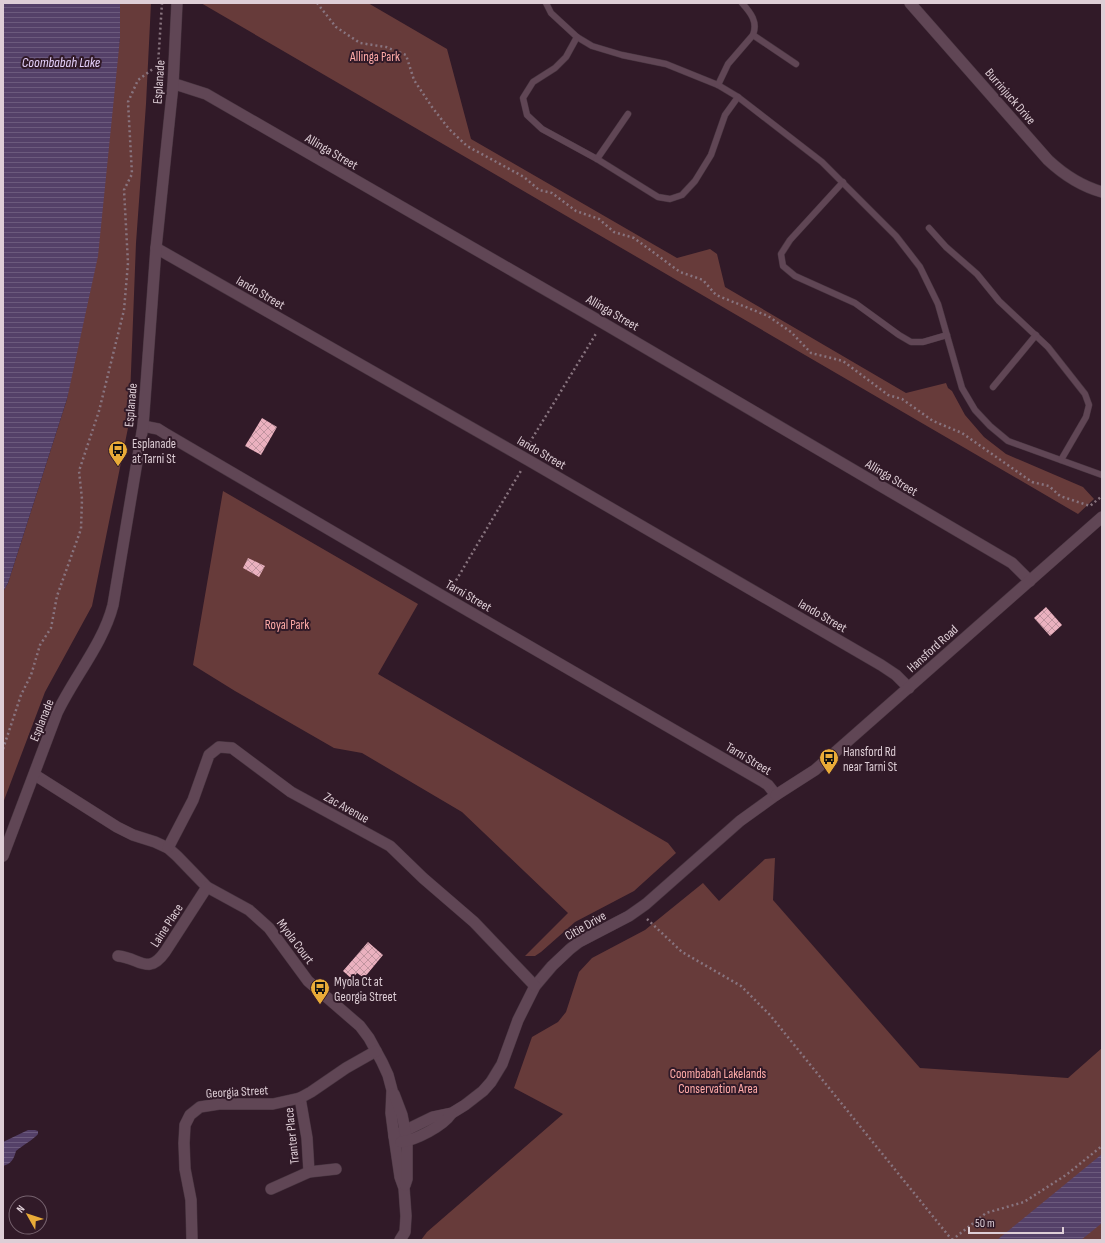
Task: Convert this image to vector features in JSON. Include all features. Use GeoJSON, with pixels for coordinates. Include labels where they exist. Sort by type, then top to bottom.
{"type":"FeatureCollection","features":[{"type":"Feature","properties":{"kind":"street","name":"Esplanade"},"geometry":{"type":"LineString","coordinates":[[3,856],[64,699],[109,619],[113,605],[143,426],[156,248],[173,85],[176,3]]}},
{"type":"Feature","properties":{"kind":"street","name":"Burrinjuck Drive"},"geometry":{"type":"LineString","coordinates":[[910,3],[1048,160],[1069,178],[1102,192]]}},
{"type":"Feature","properties":{"kind":"street","name":"Allinga Street"},"geometry":{"type":"LineString","coordinates":[[173,85],[178,85],[206,94],[603,322],[1012,563],[1030,581]]}},
{"type":"Feature","properties":{"kind":"street","name":"Iando Street"},"geometry":{"type":"LineString","coordinates":[[156,248],[525,458],[881,665],[896,675],[909,688]]}},
{"type":"Feature","properties":{"kind":"street","name":"Tarni Street"},"geometry":{"type":"LineString","coordinates":[[143,426],[158,429],[762,781],[768,785],[776,795]]}},
{"type":"Feature","properties":{"kind":"street","name":"Hansford Road"},"geometry":{"type":"LineString","coordinates":[[776,795],[815,770],[1102,517]]}},
{"type":"Feature","properties":{"kind":"street","name":"Zac Avenue"},"geometry":{"type":"LineString","coordinates":[[168,848],[193,800],[209,755],[219,747],[232,748],[291,792],[390,846],[423,878],[474,922],[535,986]]}},
{"type":"Feature","properties":{"kind":"street","name":"Myola Court"},"geometry":{"type":"LineString","coordinates":[[35,775],[117,828],[168,848],[207,887],[249,910],[264,923],[308,981],[360,1026],[376,1051],[388,1075],[392,1090],[391,1113],[394,1139],[400,1177],[404,1188],[405,1232],[400,1240]]}},
{"type":"Feature","properties":{"kind":"street","name":"Citie Drive"},"geometry":{"type":"LineString","coordinates":[[394,1139],[406,1136],[433,1117],[452,1113],[483,1091],[497,1072],[506,1056],[523,1010],[535,986],[552,966],[570,949],[589,936],[629,916],[646,904],[740,821],[776,795]]}},
{"type":"Feature","properties":{"kind":"street","name":"Laine Place"},"geometry":{"type":"LineString","coordinates":[[118,956],[131,958],[144,964],[154,964],[158,962],[207,887]]}},
{"type":"Feature","properties":{"kind":"street","name":"Georgia Street"},"geometry":{"type":"LineString","coordinates":[[192,1240],[191,1200],[185,1169],[184,1143],[185,1125],[190,1115],[200,1106],[218,1104],[273,1104],[300,1098],[312,1092],[346,1068],[376,1051]]}},
{"type":"Feature","properties":{"kind":"street"},"geometry":{"type":"LineString","coordinates":[[392,1090],[398,1102],[406,1136],[407,1179],[404,1188]]}},
{"type":"Feature","properties":{"kind":"street","name":"Tranter Place"},"geometry":{"type":"LineString","coordinates":[[300,1098],[307,1138],[309,1172]]}},
{"type":"Feature","properties":{"kind":"street","name":"Tranter Place"},"geometry":{"type":"LineString","coordinates":[[271,1189],[309,1172],[336,1169]]}},
{"type":"Feature","properties":{"kind":"lane"},"geometry":{"type":"LineString","coordinates":[[546,3],[551,13],[577,37],[592,46],[622,55],[666,64],[694,74],[718,85],[738,97],[822,162],[896,236],[920,267],[938,304],[962,388],[975,410],[990,426],[1008,441],[1102,475]]}},
{"type":"Feature","properties":{"kind":"lane"},"geometry":{"type":"LineString","coordinates":[[718,85],[728,64],[753,35],[755,29],[754,19],[742,3]]}},
{"type":"Feature","properties":{"kind":"lane"},"geometry":{"type":"LineString","coordinates":[[753,35],[796,64]]}},
{"type":"Feature","properties":{"kind":"lane"},"geometry":{"type":"LineString","coordinates":[[577,37],[566,57],[555,68],[533,82],[523,98],[527,114],[542,129],[598,159],[658,197],[670,199],[682,195],[695,181],[711,155],[726,115],[738,97]]}},
{"type":"Feature","properties":{"kind":"lane"},"geometry":{"type":"LineString","coordinates":[[598,159],[628,114]]}},
{"type":"Feature","properties":{"kind":"lane"},"geometry":{"type":"LineString","coordinates":[[843,182],[790,240],[781,254],[783,266],[795,276],[855,303],[899,335],[912,342],[923,342],[947,335]]}},
{"type":"Feature","properties":{"kind":"lane"},"geometry":{"type":"LineString","coordinates":[[929,228],[946,247],[977,274],[999,301],[1048,347],[1081,388],[1088,400],[1089,405],[1086,416],[1061,460]]}},
{"type":"Feature","properties":{"kind":"lane"},"geometry":{"type":"LineString","coordinates":[[993,387],[1036,335]]}},
{"type":"Feature","properties":{"kind":"path"},"geometry":{"type":"LineString","coordinates":[[3,749],[20,696],[31,675],[40,645],[51,628],[57,596],[81,530],[82,499],[79,471],[99,411],[124,310],[128,263],[124,190],[132,174],[128,102],[138,80],[158,65],[162,3]]}},
{"type":"Feature","properties":{"kind":"path"},"geometry":{"type":"LineString","coordinates":[[317,3],[336,26],[360,43],[386,47],[406,55],[414,80],[432,107],[448,129],[467,146],[524,177],[539,190],[552,193],[576,211],[599,219],[614,232],[634,238],[680,272],[703,280],[716,295],[768,316],[791,332],[811,353],[843,361],[888,395],[902,399],[933,421],[962,433],[1032,482],[1049,486],[1060,496],[1090,506],[1102,496]]}},
{"type":"Feature","properties":{"kind":"path"},"geometry":{"type":"LineString","coordinates":[[446,598],[603,322]]}},
{"type":"Feature","properties":{"kind":"path"},"geometry":{"type":"LineString","coordinates":[[647,919],[682,952],[741,986],[770,1015],[952,1240],[986,1213],[1024,1202],[1066,1175],[1102,1146]]}},
{"type":"Feature","properties":{"kind":"green space"},"geometry":{"type":"Polygon","coordinates":[[[120,3],[151,3],[146,104],[136,243],[129,423],[92,606],[45,692],[3,803],[3,592],[8,583],[67,399],[120,38],[120,3]]]}},
{"type":"Feature","properties":{"kind":"green space","name":"Allinga Park"},"geometry":{"type":"Polygon","coordinates":[[[201,3],[368,3],[447,49],[471,139],[677,258],[710,249],[717,254],[725,287],[906,393],[946,383],[965,415],[984,437],[1006,454],[1083,487],[1094,499],[1078,514],[201,3]]]}},
{"type":"Feature","properties":{"kind":"green space","name":"Royal Park"},"geometry":{"type":"Polygon","coordinates":[[[223,491],[418,604],[378,674],[668,843],[676,853],[634,891],[575,922],[535,956],[525,956],[568,913],[462,812],[362,753],[334,748],[193,665],[223,491]]]}},
{"type":"Feature","properties":{"kind":"green space","name":"Coombabah Lakelands Conservation Area"},"geometry":{"type":"Polygon","coordinates":[[[775,858],[773,900],[920,1068],[1068,1078],[1102,1048],[1102,1240],[421,1240],[427,1232],[563,1114],[514,1088],[532,1037],[558,1022],[566,1012],[579,972],[592,958],[645,930],[703,883],[719,901],[765,859],[775,858]]]}},
{"type":"Feature","properties":{"kind":"water","name":"Coombabah Lake"},"geometry":{"type":"Polygon","coordinates":[[[3,3],[120,3],[120,38],[98,256],[67,399],[8,583],[3,592],[3,3]]]}},
{"type":"Feature","properties":{"kind":"water"},"geometry":{"type":"Polygon","coordinates":[[[28,1130],[38,1131],[38,1134],[16,1151],[12,1161],[3,1166],[3,1142],[28,1130]]]}},
{"type":"Feature","properties":{"kind":"water"},"geometry":{"type":"Polygon","coordinates":[[[1102,1154],[1102,1223],[1081,1240],[997,1240],[1102,1154]]]}},
{"type":"Feature","properties":{"kind":"building"},"geometry":{"type":"Polygon","coordinates":[[[262,418],[277,427],[261,455],[245,446],[262,418]]]}},
{"type":"Feature","properties":{"kind":"building"},"geometry":{"type":"Polygon","coordinates":[[[248,558],[265,566],[259,577],[243,568],[248,558]]]}},
{"type":"Feature","properties":{"kind":"building"},"geometry":{"type":"Polygon","coordinates":[[[1046,607],[1062,625],[1050,636],[1034,618],[1046,607]]]}},
{"type":"Feature","properties":{"kind":"building"},"geometry":{"type":"Polygon","coordinates":[[[368,942],[383,955],[364,978],[357,973],[352,979],[343,971],[368,942]]]}},
{"type":"Feature","properties":{"kind":"place","name":"Esplanade at Tarni St"},"geometry":{"type":"Point","coordinates":[118,467]}},
{"type":"Feature","properties":{"kind":"place","name":"Hansford Rd near Tarni St"},"geometry":{"type":"Point","coordinates":[829,775]}},
{"type":"Feature","properties":{"kind":"place","name":"Myola Ct at Georgia Street"},"geometry":{"type":"Point","coordinates":[320,1005]}}]}
